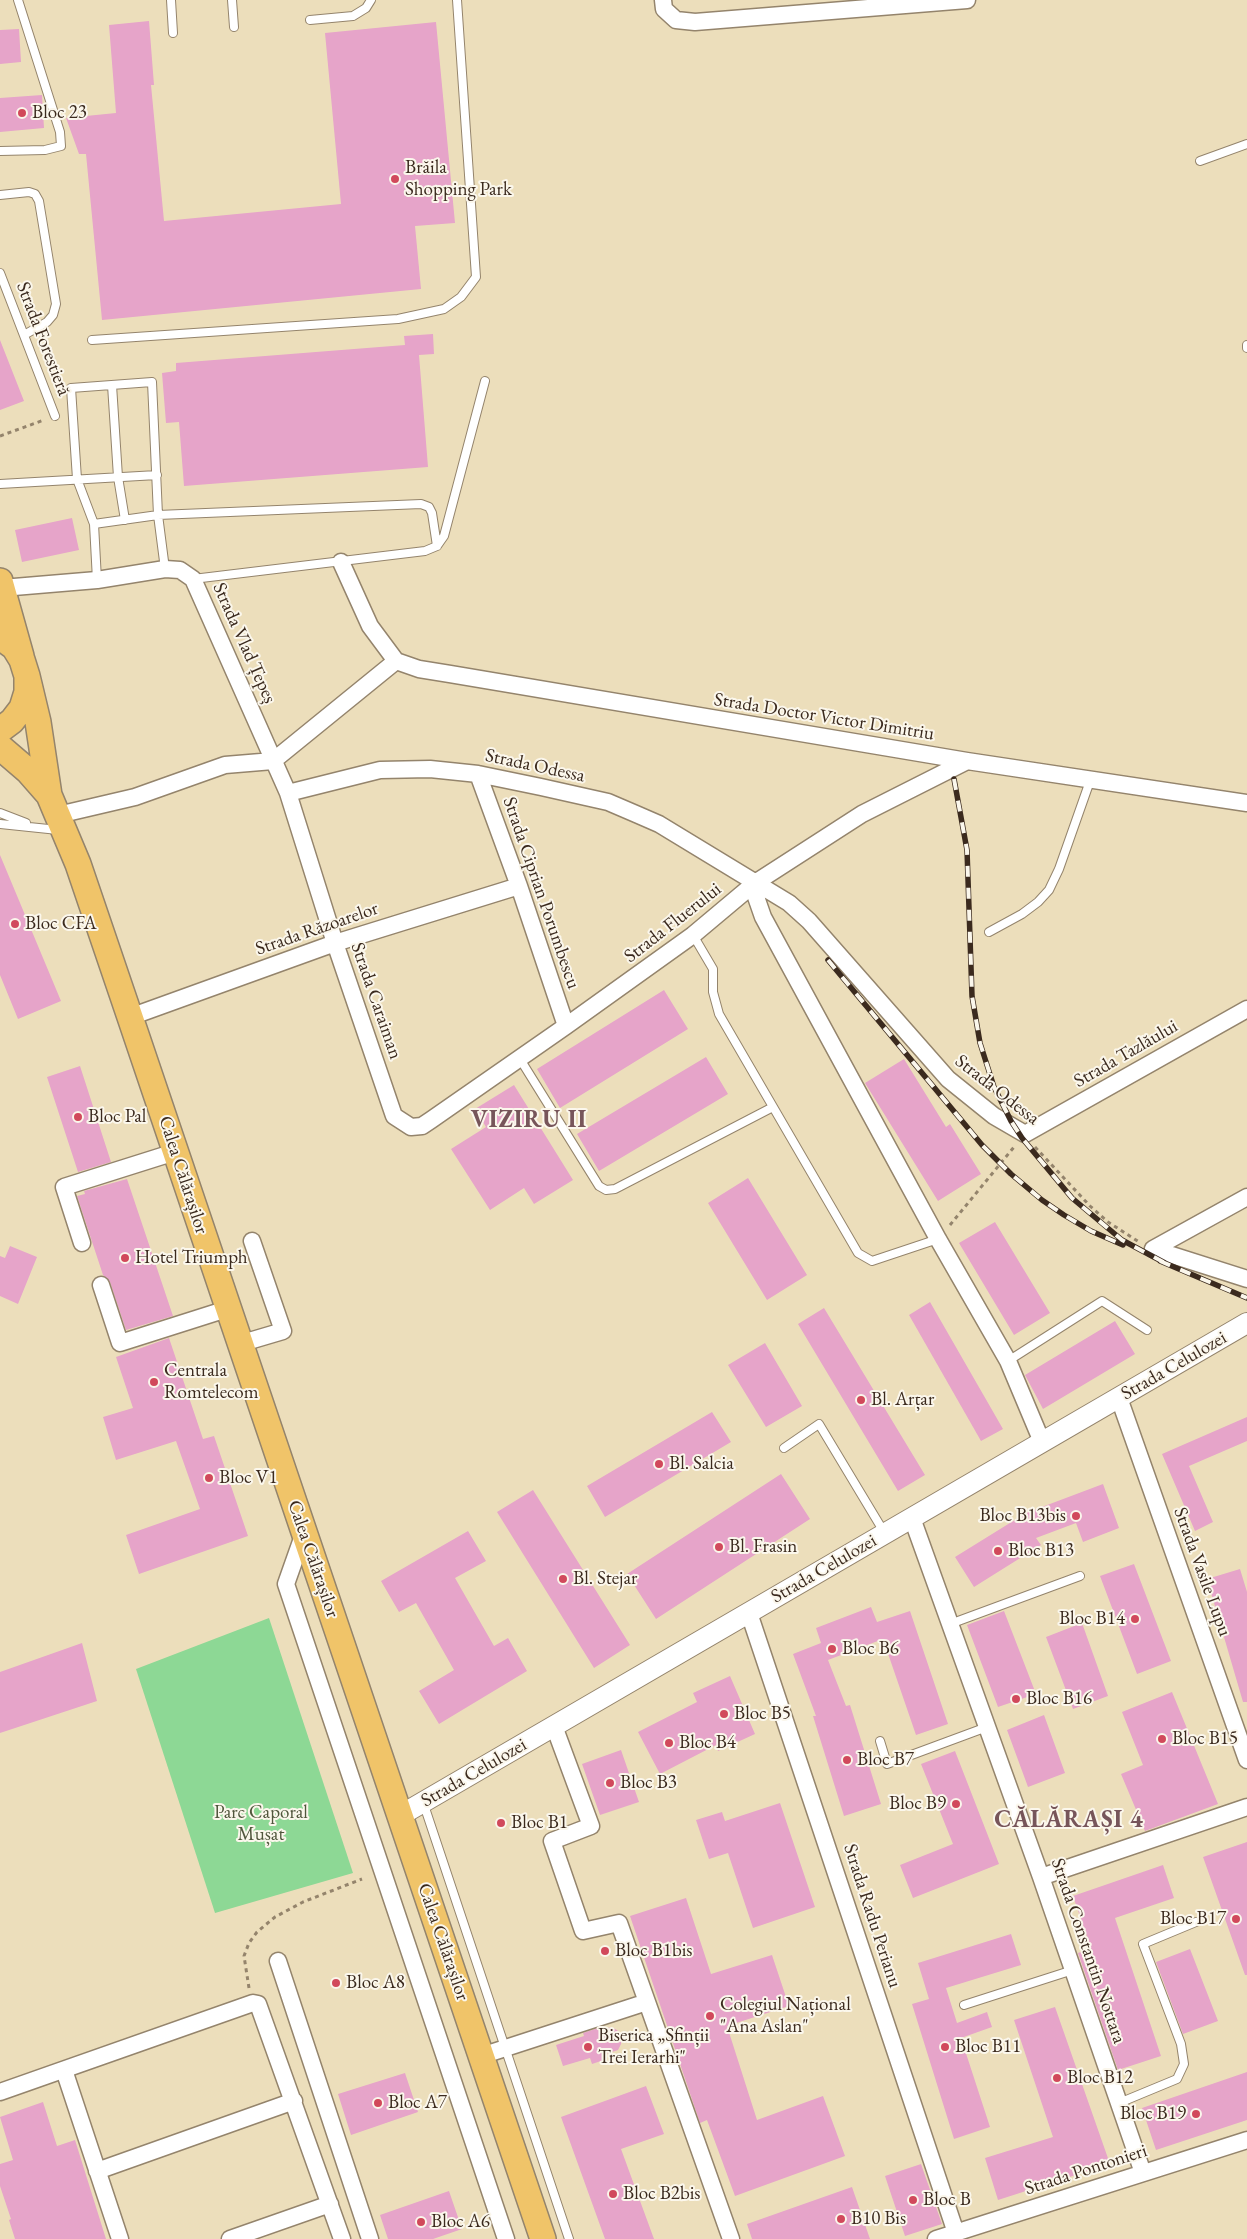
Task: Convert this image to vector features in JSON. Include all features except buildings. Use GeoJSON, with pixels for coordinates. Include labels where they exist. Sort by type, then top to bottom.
{"type":"FeatureCollection","features":[{"type":"Feature","properties":{"kind":"main road","name":"Calea Călărașilor"},"geometry":{"type":"LineString","coordinates":[[1,585],[38,722],[58,814],[130,1017],[227,1309],[401,1816],[543,2239]]}},
{"type":"Feature","properties":{"kind":"main road"},"geometry":{"type":"LineString","coordinates":[[0,636],[14,647],[24,668],[27,692],[22,708],[12,721],[0,730]]}},
{"type":"Feature","properties":{"kind":"main road","name":"Calea Călărașilor"},"geometry":{"type":"LineString","coordinates":[[0,747],[21,765],[58,814]]}},
{"type":"Feature","properties":{"kind":"street"},"geometry":{"type":"LineString","coordinates":[[662,0],[664,9],[676,20],[695,22],[968,0]]}},
{"type":"Feature","properties":{"kind":"street"},"geometry":{"type":"LineString","coordinates":[[58,814],[136,796],[225,765],[273,761],[396,661],[370,626],[341,562]]}},
{"type":"Feature","properties":{"kind":"street","name":"Strada Vlad Țepeș"},"geometry":{"type":"LineString","coordinates":[[1,585],[97,580],[165,569],[180,570],[194,579],[288,793]]}},
{"type":"Feature","properties":{"kind":"street","name":"Strada Doctor Victor Dimitriu"},"geometry":{"type":"LineString","coordinates":[[396,661],[419,669],[967,761],[1090,781],[1247,803]]}},
{"type":"Feature","properties":{"kind":"street","name":"Strada Fluerului"},"geometry":{"type":"LineString","coordinates":[[411,1128],[422,1126],[520,1059],[693,935],[755,883],[862,814],[967,761]]}},
{"type":"Feature","properties":{"kind":"street","name":"Strada Odessa"},"geometry":{"type":"LineString","coordinates":[[288,793],[380,770],[430,769],[478,774],[608,802],[659,824],[789,903],[809,920],[948,1079],[994,1116],[1025,1134]]}},
{"type":"Feature","properties":{"kind":"street","name":"Strada Ciprian Porumbescu"},"geometry":{"type":"LineString","coordinates":[[478,774],[519,886],[566,1026]]}},
{"type":"Feature","properties":{"kind":"street","name":"Strada Caraiman"},"geometry":{"type":"LineString","coordinates":[[288,793],[335,943],[394,1116],[411,1128]]}},
{"type":"Feature","properties":{"kind":"street"},"geometry":{"type":"LineString","coordinates":[[755,883],[754,894],[763,917],[938,1239],[1008,1361],[1042,1442]]}},
{"type":"Feature","properties":{"kind":"street","name":"Strada Răzoarelor"},"geometry":{"type":"LineString","coordinates":[[130,1017],[335,943],[519,886]]}},
{"type":"Feature","properties":{"kind":"street","name":"Strada Tazlăului"},"geometry":{"type":"LineString","coordinates":[[1025,1134],[1247,1008]]}},
{"type":"Feature","properties":{"kind":"street"},"geometry":{"type":"LineString","coordinates":[[82,1243],[64,1187],[175,1152]]}},
{"type":"Feature","properties":{"kind":"street"},"geometry":{"type":"LineString","coordinates":[[1153,1249],[1247,1197]]}},
{"type":"Feature","properties":{"kind":"street"},"geometry":{"type":"LineString","coordinates":[[239,1344],[283,1331],[252,1241]]}},
{"type":"Feature","properties":{"kind":"street"},"geometry":{"type":"LineString","coordinates":[[1153,1249],[1247,1279]]}},
{"type":"Feature","properties":{"kind":"street"},"geometry":{"type":"LineString","coordinates":[[101,1285],[120,1343],[227,1309]]}},
{"type":"Feature","properties":{"kind":"street","name":"Strada Celulozei"},"geometry":{"type":"LineString","coordinates":[[401,1816],[1247,1323]]}},
{"type":"Feature","properties":{"kind":"street","name":"Strada Vasile Lupu"},"geometry":{"type":"LineString","coordinates":[[1119,1398],[1247,1760]]}},
{"type":"Feature","properties":{"kind":"street","name":"Strada Constantin Nottara"},"geometry":{"type":"LineString","coordinates":[[912,1518],[1041,1877],[1143,2172]]}},
{"type":"Feature","properties":{"kind":"street"},"geometry":{"type":"LineString","coordinates":[[304,1533],[286,1584],[506,2239]]}},
{"type":"Feature","properties":{"kind":"street","name":"Strada Radu Perianu"},"geometry":{"type":"LineString","coordinates":[[749,1613],[956,2233]]}},
{"type":"Feature","properties":{"kind":"street"},"geometry":{"type":"LineString","coordinates":[[554,1726],[591,1826],[552,1841],[555,1850],[583,1931],[619,1922],[731,2239]]}},
{"type":"Feature","properties":{"kind":"street"},"geometry":{"type":"LineString","coordinates":[[1041,1877],[1247,1807]]}},
{"type":"Feature","properties":{"kind":"street"},"geometry":{"type":"LineString","coordinates":[[278,1961],[370,2239]]}},
{"type":"Feature","properties":{"kind":"street"},"geometry":{"type":"LineString","coordinates":[[481,2056],[647,2002]]}},
{"type":"Feature","properties":{"kind":"street"},"geometry":{"type":"LineString","coordinates":[[0,2092],[253,2003],[261,2008],[342,2239]]}},
{"type":"Feature","properties":{"kind":"street"},"geometry":{"type":"LineString","coordinates":[[64,2070],[120,2239]]}},
{"type":"Feature","properties":{"kind":"street"},"geometry":{"type":"LineString","coordinates":[[97,2171],[294,2101]]}},
{"type":"Feature","properties":{"kind":"street","name":"Strada Pontonieri"},"geometry":{"type":"LineString","coordinates":[[936,2239],[1247,2140]]}},
{"type":"Feature","properties":{"kind":"street"},"geometry":{"type":"LineString","coordinates":[[230,2239],[330,2204]]}},
{"type":"Feature","properties":{"kind":"lane"},"geometry":{"type":"LineString","coordinates":[[0,151],[45,150],[61,146],[60,132],[18,0]]}},
{"type":"Feature","properties":{"kind":"lane"},"geometry":{"type":"LineString","coordinates":[[171,0],[173,33]]}},
{"type":"Feature","properties":{"kind":"lane"},"geometry":{"type":"LineString","coordinates":[[232,0],[234,27]]}},
{"type":"Feature","properties":{"kind":"lane"},"geometry":{"type":"LineString","coordinates":[[310,20],[354,16],[366,8],[371,0]]}},
{"type":"Feature","properties":{"kind":"lane"},"geometry":{"type":"LineString","coordinates":[[92,340],[398,319],[444,310],[462,297],[476,277],[457,0]]}},
{"type":"Feature","properties":{"kind":"lane"},"geometry":{"type":"LineString","coordinates":[[1200,162],[1247,144]]}},
{"type":"Feature","properties":{"kind":"lane"},"geometry":{"type":"LineString","coordinates":[[0,195],[29,192],[35,194],[39,201],[56,304],[53,315],[47,322],[24,334]]}},
{"type":"Feature","properties":{"kind":"lane","name":"Strada Forestieră"},"geometry":{"type":"LineString","coordinates":[[0,273],[56,416]]}},
{"type":"Feature","properties":{"kind":"lane"},"geometry":{"type":"LineString","coordinates":[[194,579],[425,551],[436,546],[444,536],[485,381]]}},
{"type":"Feature","properties":{"kind":"lane"},"geometry":{"type":"LineString","coordinates":[[97,580],[94,524],[76,479],[71,388],[152,382],[158,515],[165,569]]}},
{"type":"Feature","properties":{"kind":"lane"},"geometry":{"type":"LineString","coordinates":[[112,385],[118,477],[125,520]]}},
{"type":"Feature","properties":{"kind":"lane"},"geometry":{"type":"LineString","coordinates":[[1,486],[157,474]]}},
{"type":"Feature","properties":{"kind":"lane"},"geometry":{"type":"LineString","coordinates":[[94,524],[158,515],[421,504],[429,507],[432,513],[436,546]]}},
{"type":"Feature","properties":{"kind":"lane"},"geometry":{"type":"LineString","coordinates":[[989,932],[1022,914],[1038,902],[1049,890],[1059,869],[1090,781]]}},
{"type":"Feature","properties":{"kind":"lane"},"geometry":{"type":"LineString","coordinates":[[1,812],[34,826]]}},
{"type":"Feature","properties":{"kind":"lane"},"geometry":{"type":"LineString","coordinates":[[0,824],[34,826],[58,814]]}},
{"type":"Feature","properties":{"kind":"lane"},"geometry":{"type":"LineString","coordinates":[[693,935],[713,969],[713,992],[719,1014],[858,1253],[872,1262],[938,1239]]}},
{"type":"Feature","properties":{"kind":"lane"},"geometry":{"type":"LineString","coordinates":[[520,1059],[599,1186],[606,1190],[615,1189],[773,1107]]}},
{"type":"Feature","properties":{"kind":"lane"},"geometry":{"type":"LineString","coordinates":[[1008,1361],[1102,1300],[1148,1330]]}},
{"type":"Feature","properties":{"kind":"lane"},"geometry":{"type":"LineString","coordinates":[[784,1448],[819,1424],[885,1534]]}},
{"type":"Feature","properties":{"kind":"lane"},"geometry":{"type":"LineString","coordinates":[[950,1624],[1080,1576]]}},
{"type":"Feature","properties":{"kind":"lane"},"geometry":{"type":"LineString","coordinates":[[880,1741],[887,1764],[987,1727]]}},
{"type":"Feature","properties":{"kind":"lane"},"geometry":{"type":"LineString","coordinates":[[423,1802],[569,2239]]}},
{"type":"Feature","properties":{"kind":"lane"},"geometry":{"type":"LineString","coordinates":[[1119,2103],[1177,2079],[1184,2064],[1181,2044],[1143,1944],[1196,1922]]}},
{"type":"Feature","properties":{"kind":"lane"},"geometry":{"type":"LineString","coordinates":[[964,2005],[1073,1970]]}},
{"type":"Feature","properties":{"kind":"path"},"geometry":{"type":"LineString","coordinates":[[0,436],[56,416]]}},
{"type":"Feature","properties":{"kind":"path"},"geometry":{"type":"LineString","coordinates":[[938,1239],[1025,1134]]}},
{"type":"Feature","properties":{"kind":"path","name":"Strada Odessa"},"geometry":{"type":"LineString","coordinates":[[1025,1134],[1044,1159],[1090,1206],[1127,1235],[1153,1249]]}},
{"type":"Feature","properties":{"kind":"path"},"geometry":{"type":"LineString","coordinates":[[253,2003],[245,1971],[244,1956],[249,1943],[257,1932],[275,1917],[303,1902],[362,1879]]}},
{"type":"Feature","properties":{"kind":"green space","name":"Parc Caporal Mușat"},"geometry":{"type":"Polygon","coordinates":[[[269,1618],[353,1873],[215,1913],[136,1669],[269,1618]]]}},
{"type":"Feature","properties":{"kind":"railway"},"geometry":{"type":"LineString","coordinates":[[954,779],[967,850],[972,996],[980,1043],[994,1087],[1022,1138],[1072,1198],[1122,1240],[1165,1263]]}},
{"type":"Feature","properties":{"kind":"railway"},"geometry":{"type":"LineString","coordinates":[[828,960],[982,1145],[1011,1174],[1042,1200],[1064,1215],[1091,1231],[1123,1245]]}},
{"type":"Feature","properties":{"kind":"railway"},"geometry":{"type":"LineString","coordinates":[[1160,1261],[1247,1298]]}},
{"type":"Feature","properties":{"kind":"place","name":"Bloc 23"},"geometry":{"type":"Point","coordinates":[22,113]}},
{"type":"Feature","properties":{"kind":"place","name":"Brăila Shopping Park"},"geometry":{"type":"Point","coordinates":[395,179]}},
{"type":"Feature","properties":{"kind":"place","name":"Bloc CFA"},"geometry":{"type":"Point","coordinates":[15,924]}},
{"type":"Feature","properties":{"kind":"place","name":"Bloc Pal"},"geometry":{"type":"Point","coordinates":[78,1117]}},
{"type":"Feature","properties":{"kind":"place","name":"Hotel Triumph"},"geometry":{"type":"Point","coordinates":[125,1258]}},
{"type":"Feature","properties":{"kind":"place","name":"Centrala Romtelecom"},"geometry":{"type":"Point","coordinates":[154,1382]}},
{"type":"Feature","properties":{"kind":"place","name":"Bl. Arțar"},"geometry":{"type":"Point","coordinates":[861,1400]}},
{"type":"Feature","properties":{"kind":"place","name":"Bl. Salcia"},"geometry":{"type":"Point","coordinates":[659,1464]}},
{"type":"Feature","properties":{"kind":"place","name":"Bloc V1"},"geometry":{"type":"Point","coordinates":[209,1478]}},
{"type":"Feature","properties":{"kind":"place","name":"Bloc B13bis"},"geometry":{"type":"Point","coordinates":[1076,1516]}},
{"type":"Feature","properties":{"kind":"place","name":"Bl. Frasin"},"geometry":{"type":"Point","coordinates":[719,1547]}},
{"type":"Feature","properties":{"kind":"place","name":"Bloc B13"},"geometry":{"type":"Point","coordinates":[998,1551]}},
{"type":"Feature","properties":{"kind":"place","name":"Bl. Stejar"},"geometry":{"type":"Point","coordinates":[563,1579]}},
{"type":"Feature","properties":{"kind":"place","name":"Bloc B14"},"geometry":{"type":"Point","coordinates":[1135,1619]}},
{"type":"Feature","properties":{"kind":"place","name":"Bloc B6"},"geometry":{"type":"Point","coordinates":[832,1649]}},
{"type":"Feature","properties":{"kind":"place","name":"Bloc B16"},"geometry":{"type":"Point","coordinates":[1016,1699]}},
{"type":"Feature","properties":{"kind":"place","name":"Bloc B5"},"geometry":{"type":"Point","coordinates":[724,1714]}},
{"type":"Feature","properties":{"kind":"place","name":"Bloc B15"},"geometry":{"type":"Point","coordinates":[1162,1739]}},
{"type":"Feature","properties":{"kind":"place","name":"Bloc B4"},"geometry":{"type":"Point","coordinates":[669,1743]}},
{"type":"Feature","properties":{"kind":"place","name":"Bloc B7"},"geometry":{"type":"Point","coordinates":[847,1760]}},
{"type":"Feature","properties":{"kind":"place","name":"Bloc B3"},"geometry":{"type":"Point","coordinates":[610,1783]}},
{"type":"Feature","properties":{"kind":"place","name":"Bloc B9"},"geometry":{"type":"Point","coordinates":[956,1804]}},
{"type":"Feature","properties":{"kind":"place","name":"Bloc B1"},"geometry":{"type":"Point","coordinates":[501,1823]}},
{"type":"Feature","properties":{"kind":"place","name":"Bloc B17"},"geometry":{"type":"Point","coordinates":[1236,1919]}},
{"type":"Feature","properties":{"kind":"place","name":"Bloc B1bis"},"geometry":{"type":"Point","coordinates":[605,1951]}},
{"type":"Feature","properties":{"kind":"place","name":"Bloc A8"},"geometry":{"type":"Point","coordinates":[336,1983]}},
{"type":"Feature","properties":{"kind":"place","name":"Colegiul Național \"Ana Aslan\""},"geometry":{"type":"Point","coordinates":[710,2016]}},
{"type":"Feature","properties":{"kind":"place","name":"Biserica „Sfinții Trei Ierarhi\""},"geometry":{"type":"Point","coordinates":[588,2047]}},
{"type":"Feature","properties":{"kind":"place","name":"Bloc B11"},"geometry":{"type":"Point","coordinates":[945,2047]}},
{"type":"Feature","properties":{"kind":"place","name":"Bloc B12"},"geometry":{"type":"Point","coordinates":[1057,2078]}},
{"type":"Feature","properties":{"kind":"place","name":"Bloc A7"},"geometry":{"type":"Point","coordinates":[378,2103]}},
{"type":"Feature","properties":{"kind":"place","name":"Bloc B19"},"geometry":{"type":"Point","coordinates":[1196,2114]}},
{"type":"Feature","properties":{"kind":"place","name":"Bloc B2bis"},"geometry":{"type":"Point","coordinates":[613,2194]}},
{"type":"Feature","properties":{"kind":"place","name":"Bloc B"},"geometry":{"type":"Point","coordinates":[913,2200]}},
{"type":"Feature","properties":{"kind":"place","name":"B10 Bis"},"geometry":{"type":"Point","coordinates":[841,2219]}},
{"type":"Feature","properties":{"kind":"place","name":"Bloc A6"},"geometry":{"type":"Point","coordinates":[421,2222]}},
{"type":"Feature","properties":{"kind":"district","name":"VIZIRU II"},"geometry":{"type":"Point","coordinates":[529,1120]}},
{"type":"Feature","properties":{"kind":"district","name":"CĂLĂRAȘI 4"},"geometry":{"type":"Point","coordinates":[1069,1820]}}]}
